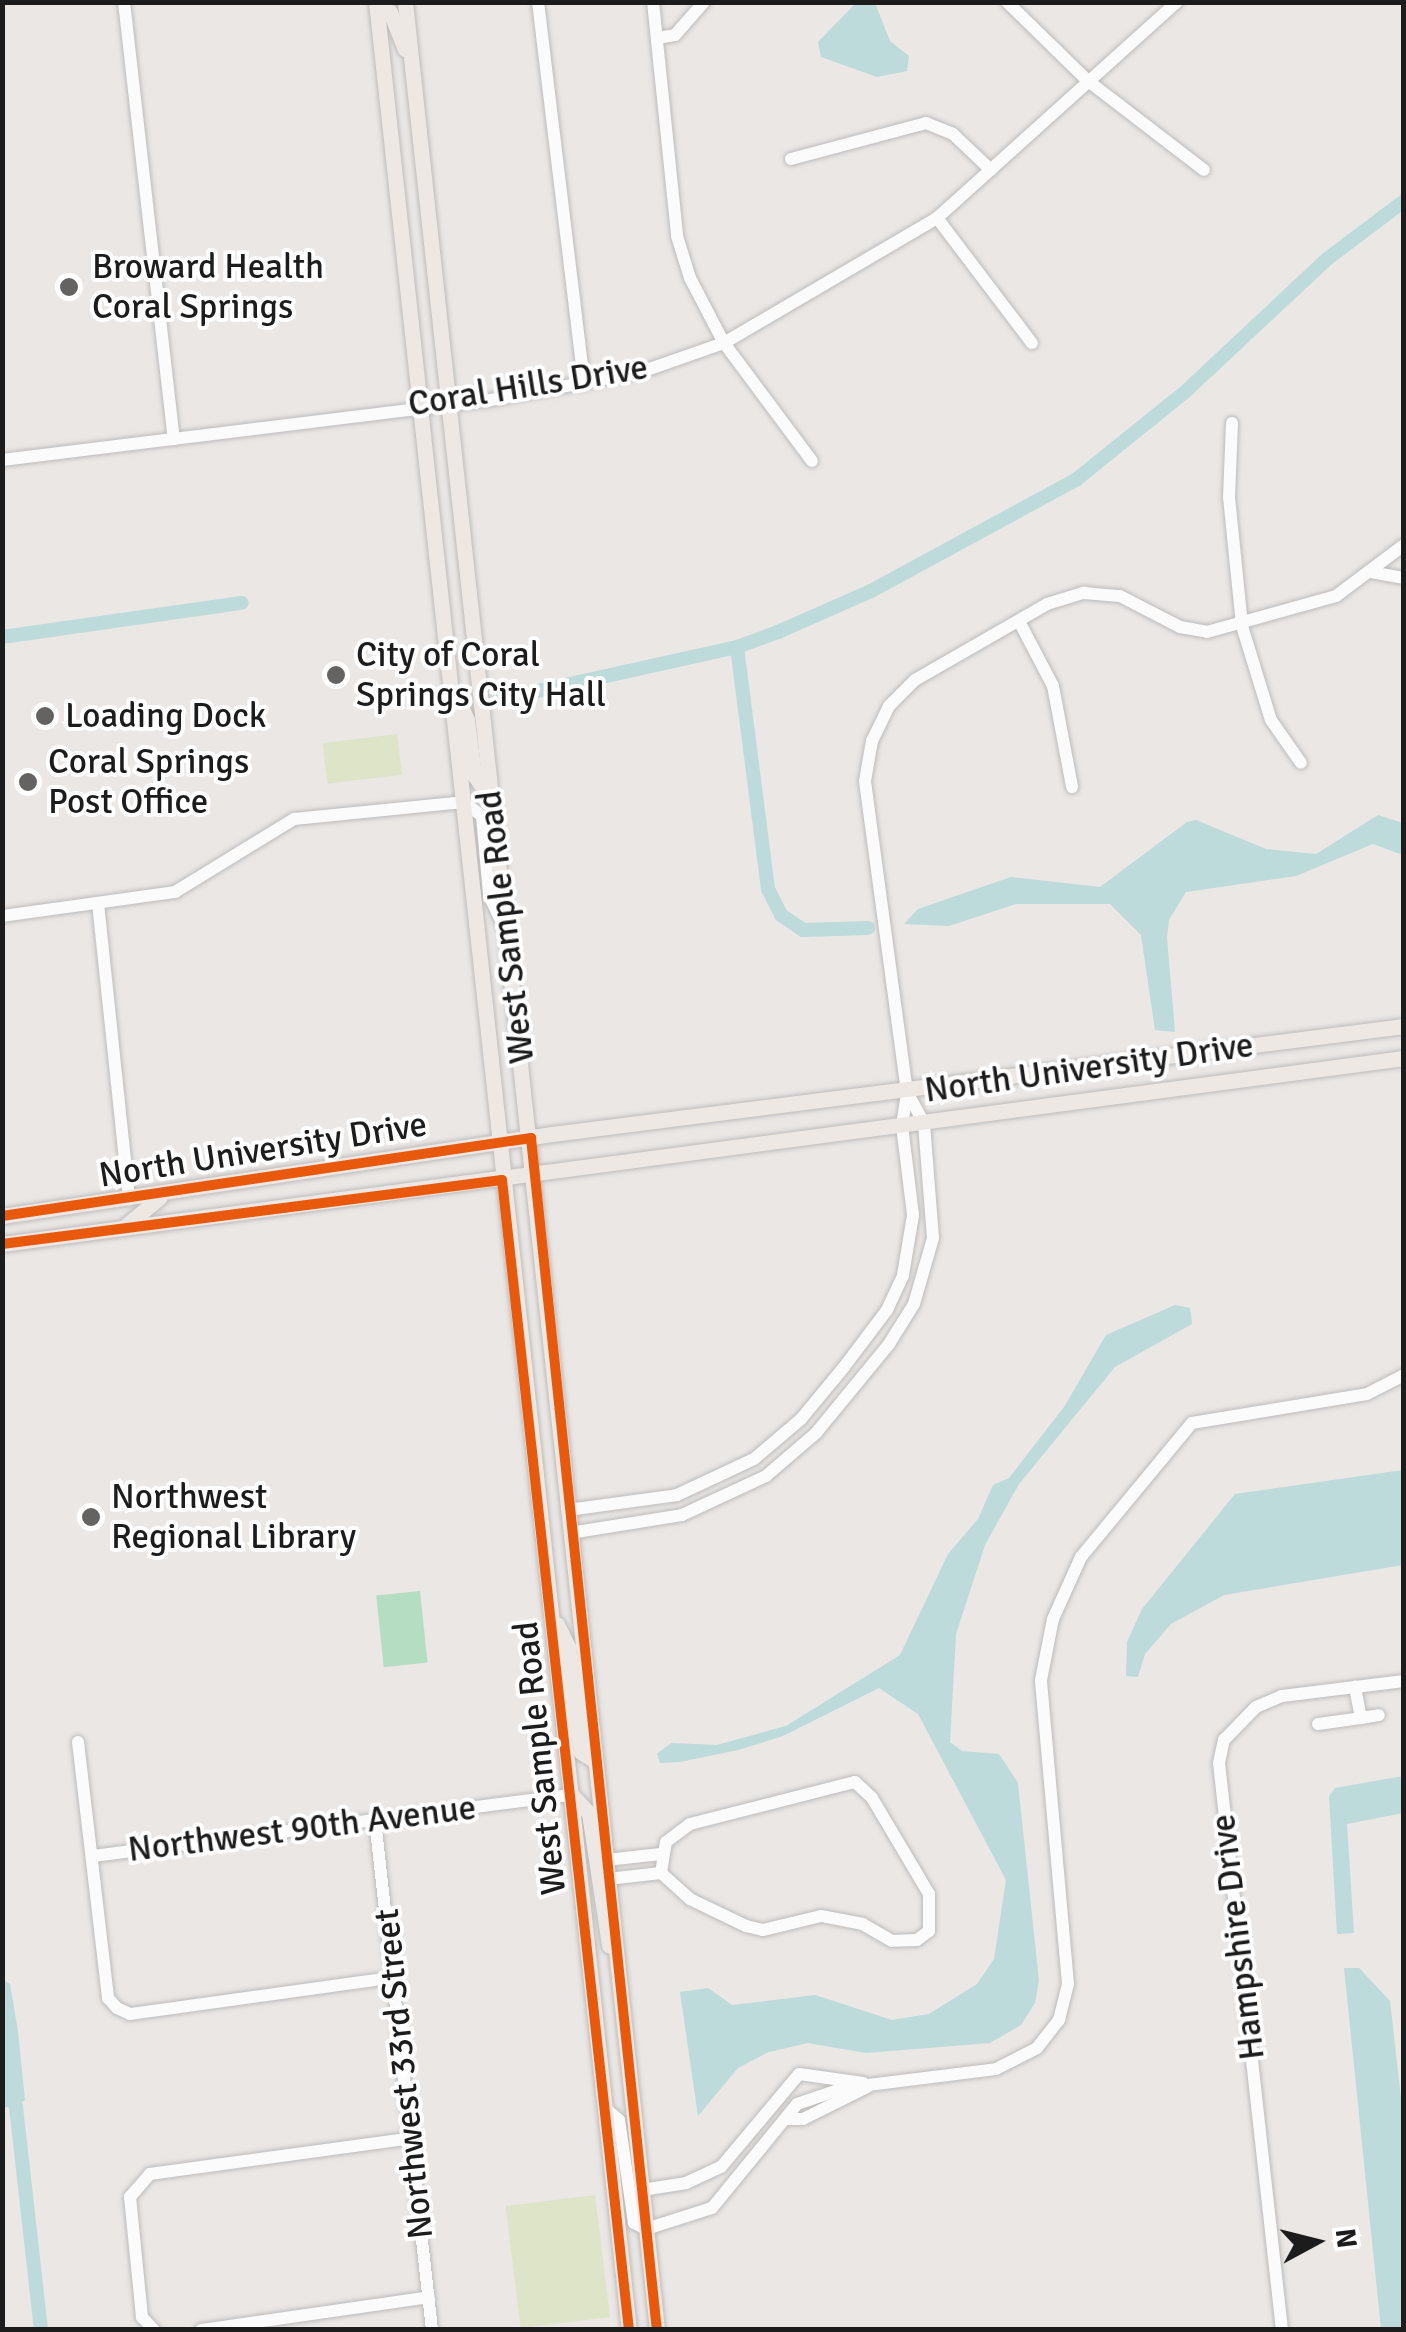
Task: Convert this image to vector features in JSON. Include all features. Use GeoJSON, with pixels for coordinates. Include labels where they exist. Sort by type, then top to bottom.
{"type":"FeatureCollection","features":[{"type":"Feature","properties":{"kind":"main road"},"geometry":{"type":"LineString","coordinates":[[377,2],[390,12],[412,67]]}},
{"type":"Feature","properties":{"kind":"main road","name":"West Sample Road"},"geometry":{"type":"LineString","coordinates":[[377,2],[629,2330]]}},
{"type":"Feature","properties":{"kind":"main road","name":"West Sample Road"},"geometry":{"type":"LineString","coordinates":[[404,2],[531,1138],[657,2330]]}},
{"type":"Feature","properties":{"kind":"main road"},"geometry":{"type":"LineString","coordinates":[[450,683],[467,720],[474,775],[490,798]]}},
{"type":"Feature","properties":{"kind":"main road","name":"North University Drive"},"geometry":{"type":"LineString","coordinates":[[2,1216],[531,1138],[1404,1026]]}},
{"type":"Feature","properties":{"kind":"main road"},"geometry":{"type":"LineString","coordinates":[[1180,1055],[1184,1088]]}},
{"type":"Feature","properties":{"kind":"main road","name":"North University Drive"},"geometry":{"type":"LineString","coordinates":[[2,1244],[1404,1058]]}},
{"type":"Feature","properties":{"kind":"main road"},"geometry":{"type":"LineString","coordinates":[[1148,1060],[1152,1093]]}},
{"type":"Feature","properties":{"kind":"main road"},"geometry":{"type":"LineString","coordinates":[[123,1228],[163,1194]]}},
{"type":"Feature","properties":{"kind":"main road"},"geometry":{"type":"LineString","coordinates":[[101,1230],[129,1199]]}},
{"type":"Feature","properties":{"kind":"main road"},"geometry":{"type":"LineString","coordinates":[[552,1612],[568,1646],[581,1752],[596,1761]]}},
{"type":"Feature","properties":{"kind":"main road"},"geometry":{"type":"LineString","coordinates":[[572,1795],[589,1813],[602,1928],[617,1963]]}},
{"type":"Feature","properties":{"kind":"street"},"geometry":{"type":"LineString","coordinates":[[124,2],[174,439]]}},
{"type":"Feature","properties":{"kind":"street"},"geometry":{"type":"LineString","coordinates":[[538,2],[584,384]]}},
{"type":"Feature","properties":{"kind":"street"},"geometry":{"type":"LineString","coordinates":[[652,2],[677,236],[690,278],[724,343],[812,462]]}},
{"type":"Feature","properties":{"kind":"street"},"geometry":{"type":"LineString","coordinates":[[657,38],[675,35],[704,2]]}},
{"type":"Feature","properties":{"kind":"street"},"geometry":{"type":"LineString","coordinates":[[1007,2],[1088,80],[1204,170]]}},
{"type":"Feature","properties":{"kind":"street","name":"Coral Hills Drive"},"geometry":{"type":"LineString","coordinates":[[2,460],[584,384],[724,343],[937,218],[1176,2]]}},
{"type":"Feature","properties":{"kind":"street"},"geometry":{"type":"LineString","coordinates":[[790,159],[926,123],[953,134],[992,170]]}},
{"type":"Feature","properties":{"kind":"street"},"geometry":{"type":"LineString","coordinates":[[937,218],[1032,343]]}},
{"type":"Feature","properties":{"kind":"street"},"geometry":{"type":"LineString","coordinates":[[1232,423],[1229,496],[1242,626],[1271,720],[1301,764]]}},
{"type":"Feature","properties":{"kind":"street"},"geometry":{"type":"LineString","coordinates":[[568,1510],[689,1491],[754,1459],[801,1418],[887,1310],[909,1255],[911,1187],[902,1126],[907,1092],[866,781],[872,741],[889,706],[914,680],[1021,625],[1047,604],[1084,593],[1120,596],[1180,626],[1207,632],[1303,610],[1370,572],[1404,544]]}},
{"type":"Feature","properties":{"kind":"street"},"geometry":{"type":"LineString","coordinates":[[1370,572],[1404,578]]}},
{"type":"Feature","properties":{"kind":"street"},"geometry":{"type":"LineString","coordinates":[[1021,625],[1057,700],[1072,786]]}},
{"type":"Feature","properties":{"kind":"street"},"geometry":{"type":"LineString","coordinates":[[2,916],[174,892],[294,819],[463,802],[482,816],[489,895],[506,932]]}},
{"type":"Feature","properties":{"kind":"street"},"geometry":{"type":"LineString","coordinates":[[98,903],[129,1199]]}},
{"type":"Feature","properties":{"kind":"street"},"geometry":{"type":"LineString","coordinates":[[570,1534],[694,1511],[766,1476],[816,1433],[902,1325],[927,1268],[932,1184],[924,1122],[907,1092]]}},
{"type":"Feature","properties":{"kind":"street"},"geometry":{"type":"LineString","coordinates":[[911,1187],[932,1184]]}},
{"type":"Feature","properties":{"kind":"street"},"geometry":{"type":"LineString","coordinates":[[887,1310],[902,1325]]}},
{"type":"Feature","properties":{"kind":"street"},"geometry":{"type":"LineString","coordinates":[[642,2190],[686,2183],[721,2167],[799,2074],[870,2085],[996,2069],[1037,2048],[1059,2020],[1068,1984],[1041,1680],[1053,1619],[1100,1530],[1192,1423],[1366,1394],[1404,1375]]}},
{"type":"Feature","properties":{"kind":"street"},"geometry":{"type":"LineString","coordinates":[[801,1418],[816,1433]]}},
{"type":"Feature","properties":{"kind":"street"},"geometry":{"type":"LineString","coordinates":[[689,1491],[694,1511]]}},
{"type":"Feature","properties":{"kind":"street","name":"Hampshire Drive"},"geometry":{"type":"LineString","coordinates":[[1282,2330],[1219,1763],[1224,1740],[1256,1708],[1282,1696],[1404,1681]]}},
{"type":"Feature","properties":{"kind":"street"},"geometry":{"type":"LineString","coordinates":[[1356,1687],[1361,1718]]}},
{"type":"Feature","properties":{"kind":"street"},"geometry":{"type":"LineString","coordinates":[[1318,1724],[1379,1715]]}},
{"type":"Feature","properties":{"kind":"street"},"geometry":{"type":"LineString","coordinates":[[78,1742],[108,1998],[116,2008],[130,2014],[395,1977]]}},
{"type":"Feature","properties":{"kind":"street"},"geometry":{"type":"LineString","coordinates":[[854,1782],[872,1798],[929,1894],[930,1931],[904,1943],[863,1924],[821,1916],[763,1930],[690,1899],[661,1873],[661,1854],[666,1842],[690,1824],[854,1782]]}},
{"type":"Feature","properties":{"kind":"street","name":"Northwest 90th Avenue"},"geometry":{"type":"LineString","coordinates":[[93,1856],[572,1795]]}},
{"type":"Feature","properties":{"kind":"street","name":"Northwest 33rd Street"},"geometry":{"type":"LineString","coordinates":[[375,1820],[432,2330]]}},
{"type":"Feature","properties":{"kind":"street"},"geometry":{"type":"LineString","coordinates":[[606,1860],[661,1854]]}},
{"type":"Feature","properties":{"kind":"street"},"geometry":{"type":"LineString","coordinates":[[608,1879],[661,1873]]}},
{"type":"Feature","properties":{"kind":"street"},"geometry":{"type":"LineString","coordinates":[[774,2106],[788,2119],[803,2119],[870,2085]]}},
{"type":"Feature","properties":{"kind":"street"},"geometry":{"type":"LineString","coordinates":[[606,2109],[619,2120],[628,2206],[634,2223],[646,2229],[712,2208],[788,2119]]}},
{"type":"Feature","properties":{"kind":"street"},"geometry":{"type":"LineString","coordinates":[[154,2330],[142,2317],[130,2197],[150,2174],[412,2138]]}},
{"type":"Feature","properties":{"kind":"street"},"geometry":{"type":"LineString","coordinates":[[200,2330],[429,2297]]}},
{"type":"Feature","properties":{"kind":"green space"},"geometry":{"type":"Polygon","coordinates":[[[397,734],[402,775],[328,784],[323,743],[397,734]]]}},
{"type":"Feature","properties":{"kind":"green space"},"geometry":{"type":"Polygon","coordinates":[[[420,1591],[428,1663],[384,1667],[376,1596],[420,1591]]]}},
{"type":"Feature","properties":{"kind":"green space"},"geometry":{"type":"Polygon","coordinates":[[[595,2195],[610,2317],[521,2328],[506,2206],[595,2195]]]}},
{"type":"Feature","properties":{"kind":"water"},"geometry":{"type":"Polygon","coordinates":[[[856,3],[875,3],[890,41],[909,56],[907,71],[877,77],[821,57],[818,42],[856,3]]]}},
{"type":"Feature","properties":{"kind":"water"},"geometry":{"type":"Polygon","coordinates":[[[1378,815],[1403,823],[1403,855],[1373,844],[1296,876],[1186,892],[1169,920],[1167,938],[1175,1032],[1155,1030],[1141,935],[1110,904],[1016,904],[949,926],[904,924],[918,909],[1011,877],[1100,887],[1187,822],[1196,820],[1266,849],[1316,854],[1378,815]]]}},
{"type":"Feature","properties":{"kind":"water"},"geometry":{"type":"Polygon","coordinates":[[[1175,1305],[1190,1308],[1192,1324],[1115,1367],[1019,1484],[985,1545],[956,1634],[950,1742],[962,1751],[999,1754],[1018,1783],[1039,1981],[1035,2003],[1021,2025],[990,2043],[866,2053],[808,2043],[769,2052],[738,2068],[698,2116],[680,1992],[708,1988],[732,2005],[815,1995],[892,2020],[929,2014],[977,1984],[994,1959],[1006,1880],[918,1714],[879,1688],[783,1736],[738,1750],[660,1763],[657,1754],[671,1743],[717,1745],[786,1726],[900,1655],[948,1554],[978,1519],[993,1485],[1009,1478],[1064,1407],[1106,1335],[1175,1305]]]}},
{"type":"Feature","properties":{"kind":"water"},"geometry":{"type":"Polygon","coordinates":[[[1403,1470],[1403,1565],[1224,1595],[1171,1624],[1145,1654],[1138,1677],[1126,1676],[1127,1642],[1142,1609],[1235,1494],[1403,1470]]]}},
{"type":"Feature","properties":{"kind":"water"},"geometry":{"type":"Polygon","coordinates":[[[1403,1776],[1403,1813],[1347,1824],[1354,1933],[1337,1934],[1329,1796],[1335,1788],[1403,1776]]]}},
{"type":"Feature","properties":{"kind":"water"},"geometry":{"type":"Polygon","coordinates":[[[1344,1968],[1359,1968],[1390,2001],[1404,2124],[1403,2329],[1381,2329],[1344,1968]]]}},
{"type":"Feature","properties":{"kind":"water"},"geometry":{"type":"Polygon","coordinates":[[[2,1979],[10,1984],[25,2100],[13,2109],[3,2106],[2,1979]]]}},
{"type":"Feature","properties":{"kind":"waterway"},"geometry":{"type":"LineString","coordinates":[[498,700],[737,647],[778,632],[871,591],[1077,479],[1186,391],[1327,259],[1404,201]]}},
{"type":"Feature","properties":{"kind":"waterway"},"geometry":{"type":"LineString","coordinates":[[2,637],[242,603]]}},
{"type":"Feature","properties":{"kind":"waterway"},"geometry":{"type":"LineString","coordinates":[[737,647],[768,889],[781,915],[803,930],[868,928]]}},
{"type":"Feature","properties":{"kind":"waterway"},"geometry":{"type":"LineString","coordinates":[[16,2107],[41,2330]]}},
{"type":"Feature","properties":{"kind":"cycle path"},"geometry":{"type":"LineString","coordinates":[[2,1216],[531,1138],[657,2330]]}},
{"type":"Feature","properties":{"kind":"cycle path"},"geometry":{"type":"LineString","coordinates":[[2,1244],[502,1180],[629,2330]]}},
{"type":"Feature","properties":{"kind":"place","name":"Broward Health Coral Springs"},"geometry":{"type":"Point","coordinates":[69,287]}},
{"type":"Feature","properties":{"kind":"place","name":"City of Coral Springs City Hall"},"geometry":{"type":"Point","coordinates":[336,675]}},
{"type":"Feature","properties":{"kind":"place","name":"Loading Dock"},"geometry":{"type":"Point","coordinates":[45,716]}},
{"type":"Feature","properties":{"kind":"place","name":"Coral Springs Post Office"},"geometry":{"type":"Point","coordinates":[28,782]}},
{"type":"Feature","properties":{"kind":"place","name":"Northwest Regional Library"},"geometry":{"type":"Point","coordinates":[91,1517]}}]}
